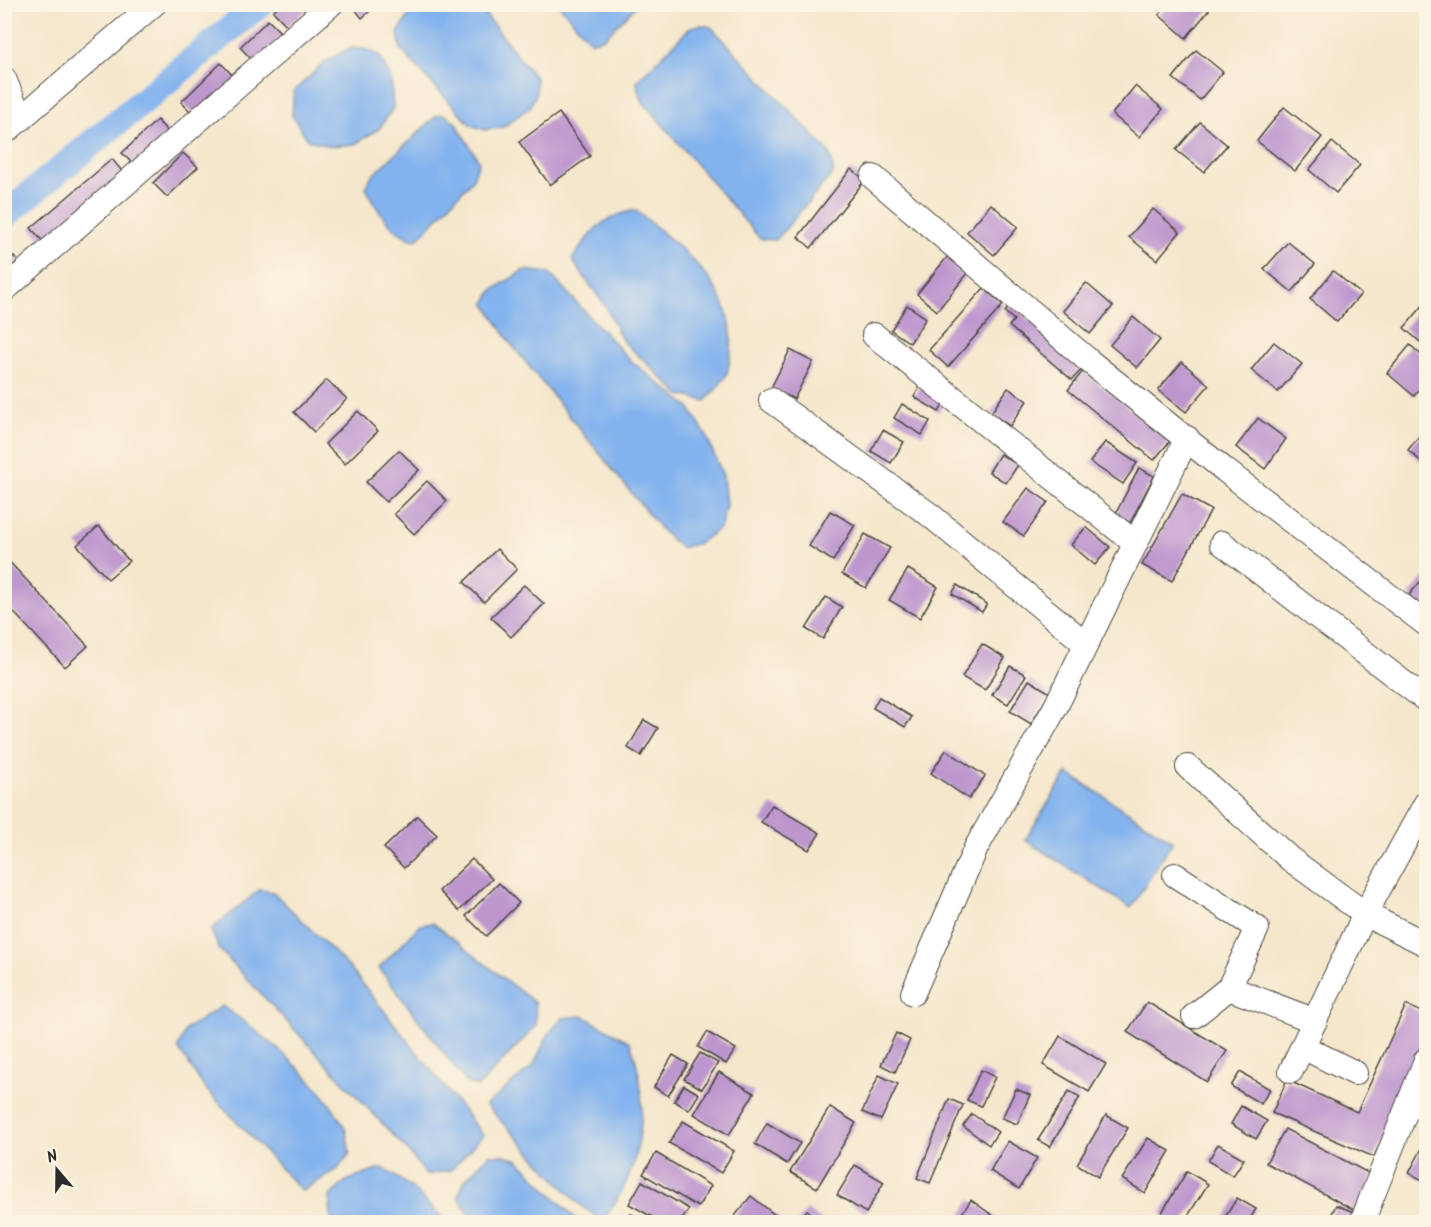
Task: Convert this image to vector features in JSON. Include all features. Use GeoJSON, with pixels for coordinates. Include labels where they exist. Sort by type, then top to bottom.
{"type":"FeatureCollection","features":[{"type":"Feature","properties":{"kind":"street"},"geometry":{"type":"LineString","coordinates":[[4,290],[332,4]]}},
{"type":"Feature","properties":{"kind":"street"},"geometry":{"type":"LineString","coordinates":[[4,79],[13,126],[154,5]]}},
{"type":"Feature","properties":{"kind":"street"},"geometry":{"type":"LineString","coordinates":[[873,177],[1089,361],[1226,471],[1426,624]]}},
{"type":"Feature","properties":{"kind":"street"},"geometry":{"type":"LineString","coordinates":[[874,334],[1134,543]]}},
{"type":"Feature","properties":{"kind":"street"},"geometry":{"type":"LineString","coordinates":[[771,400],[930,515],[1086,644]]}},
{"type":"Feature","properties":{"kind":"street"},"geometry":{"type":"LineString","coordinates":[[913,993],[976,848],[1055,708],[1187,438]]}},
{"type":"Feature","properties":{"kind":"street"},"geometry":{"type":"LineString","coordinates":[[1222,543],[1426,700]]}},
{"type":"Feature","properties":{"kind":"street"},"geometry":{"type":"LineString","coordinates":[[1188,767],[1290,859],[1365,914],[1426,944]]}},
{"type":"Feature","properties":{"kind":"street"},"geometry":{"type":"LineString","coordinates":[[1291,1071],[1365,914],[1426,802]]}},
{"type":"Feature","properties":{"kind":"street"},"geometry":{"type":"LineString","coordinates":[[1175,875],[1257,928],[1229,987],[1194,1016]]}},
{"type":"Feature","properties":{"kind":"street"},"geometry":{"type":"LineString","coordinates":[[1229,987],[1315,1022]]}},
{"type":"Feature","properties":{"kind":"street"},"geometry":{"type":"LineString","coordinates":[[1303,1047],[1355,1073]]}},
{"type":"Feature","properties":{"kind":"street"},"geometry":{"type":"LineString","coordinates":[[1362,1222],[1426,1059]]}},
{"type":"Feature","properties":{"kind":"water"},"geometry":{"type":"Polygon","coordinates":[[[415,5],[478,5],[536,79],[536,94],[530,107],[503,127],[485,130],[471,125],[401,50],[398,33],[415,5]]]}},
{"type":"Feature","properties":{"kind":"water"},"geometry":{"type":"Polygon","coordinates":[[[559,5],[637,5],[604,38],[591,42],[559,5]]]}},
{"type":"Feature","properties":{"kind":"water"},"geometry":{"type":"Polygon","coordinates":[[[701,25],[711,27],[829,152],[834,172],[776,240],[761,239],[756,234],[644,103],[638,91],[637,81],[691,27],[701,25]]]}},
{"type":"Feature","properties":{"kind":"water"},"geometry":{"type":"Polygon","coordinates":[[[350,48],[365,49],[379,55],[391,78],[393,108],[379,129],[355,144],[330,146],[308,140],[292,115],[294,91],[326,61],[350,48]]]}},
{"type":"Feature","properties":{"kind":"water"},"geometry":{"type":"Polygon","coordinates":[[[444,114],[455,122],[479,161],[473,179],[415,240],[400,233],[386,219],[366,187],[370,178],[436,116],[444,114]]]}},
{"type":"Feature","properties":{"kind":"water"},"geometry":{"type":"Polygon","coordinates":[[[635,210],[688,255],[717,291],[727,311],[731,333],[728,369],[722,382],[706,401],[680,395],[622,340],[606,307],[572,260],[598,227],[613,217],[635,210]]]}},
{"type":"Feature","properties":{"kind":"water"},"geometry":{"type":"Polygon","coordinates":[[[524,270],[549,273],[630,360],[689,407],[706,435],[723,476],[726,506],[720,528],[699,543],[681,548],[663,532],[511,344],[485,303],[493,290],[524,270]]]}},
{"type":"Feature","properties":{"kind":"water"},"geometry":{"type":"Polygon","coordinates":[[[1067,773],[1173,841],[1131,908],[1025,840],[1067,773]]]}},
{"type":"Feature","properties":{"kind":"water"},"geometry":{"type":"Polygon","coordinates":[[[259,890],[273,892],[349,967],[483,1135],[451,1170],[426,1175],[408,1151],[219,949],[211,930],[259,890]]]}},
{"type":"Feature","properties":{"kind":"water"},"geometry":{"type":"Polygon","coordinates":[[[433,923],[535,1003],[536,1026],[478,1087],[466,1082],[379,968],[420,925],[433,923]]]}},
{"type":"Feature","properties":{"kind":"water"},"geometry":{"type":"Polygon","coordinates":[[[222,1006],[289,1059],[320,1092],[344,1126],[350,1153],[338,1169],[302,1191],[204,1087],[178,1048],[186,1029],[222,1006]]]}},
{"type":"Feature","properties":{"kind":"water"},"geometry":{"type":"Polygon","coordinates":[[[583,1016],[630,1042],[641,1088],[640,1135],[635,1158],[616,1201],[602,1221],[580,1205],[486,1105],[533,1066],[548,1035],[562,1018],[583,1016]]]}},
{"type":"Feature","properties":{"kind":"water"},"geometry":{"type":"Polygon","coordinates":[[[489,1155],[504,1155],[518,1160],[579,1222],[474,1222],[458,1196],[465,1180],[489,1155]]]}},
{"type":"Feature","properties":{"kind":"water"},"geometry":{"type":"Polygon","coordinates":[[[383,1168],[412,1188],[447,1222],[331,1222],[330,1196],[346,1181],[383,1168]]]}},
{"type":"Feature","properties":{"kind":"building"},"geometry":{"type":"Polygon","coordinates":[[[280,4],[312,4],[288,27],[273,11],[280,4]]]}},
{"type":"Feature","properties":{"kind":"building"},"geometry":{"type":"Polygon","coordinates":[[[351,4],[378,4],[362,18],[351,4]]]}},
{"type":"Feature","properties":{"kind":"building"},"geometry":{"type":"Polygon","coordinates":[[[1168,4],[1202,4],[1209,10],[1186,38],[1159,15],[1168,4]]]}},
{"type":"Feature","properties":{"kind":"building"},"geometry":{"type":"Polygon","coordinates":[[[268,20],[283,35],[255,63],[240,47],[268,20]]]}},
{"type":"Feature","properties":{"kind":"building"},"geometry":{"type":"Polygon","coordinates":[[[1196,50],[1223,72],[1200,100],[1173,78],[1196,50]]]}},
{"type":"Feature","properties":{"kind":"building"},"geometry":{"type":"Polygon","coordinates":[[[221,63],[236,79],[196,117],[181,102],[221,63]]]}},
{"type":"Feature","properties":{"kind":"building"},"geometry":{"type":"Polygon","coordinates":[[[1135,86],[1163,109],[1139,137],[1112,114],[1135,86]]]}},
{"type":"Feature","properties":{"kind":"building"},"geometry":{"type":"Polygon","coordinates":[[[1284,107],[1322,137],[1295,171],[1257,141],[1284,107]]]}},
{"type":"Feature","properties":{"kind":"building"},"geometry":{"type":"Polygon","coordinates":[[[559,113],[590,156],[550,185],[519,142],[559,113]]]}},
{"type":"Feature","properties":{"kind":"building"},"geometry":{"type":"Polygon","coordinates":[[[157,120],[171,135],[137,168],[122,153],[157,120]]]}},
{"type":"Feature","properties":{"kind":"building"},"geometry":{"type":"Polygon","coordinates":[[[1200,122],[1227,145],[1204,172],[1176,150],[1200,122]]]}},
{"type":"Feature","properties":{"kind":"building"},"geometry":{"type":"Polygon","coordinates":[[[1332,142],[1360,165],[1336,193],[1309,170],[1332,142]]]}},
{"type":"Feature","properties":{"kind":"building"},"geometry":{"type":"Polygon","coordinates":[[[183,153],[198,167],[167,197],[153,183],[183,153]]]}},
{"type":"Feature","properties":{"kind":"building"},"geometry":{"type":"Polygon","coordinates":[[[112,159],[126,176],[45,244],[31,228],[112,159]]]}},
{"type":"Feature","properties":{"kind":"building"},"geometry":{"type":"Polygon","coordinates":[[[851,169],[865,180],[811,248],[798,237],[851,169]]]}},
{"type":"Feature","properties":{"kind":"building"},"geometry":{"type":"Polygon","coordinates":[[[991,204],[1018,227],[994,255],[967,232],[991,204]]]}},
{"type":"Feature","properties":{"kind":"building"},"geometry":{"type":"Polygon","coordinates":[[[1153,209],[1180,232],[1157,260],[1129,237],[1153,209]]]}},
{"type":"Feature","properties":{"kind":"building"},"geometry":{"type":"Polygon","coordinates":[[[1288,242],[1315,264],[1292,292],[1264,269],[1288,242]]]}},
{"type":"Feature","properties":{"kind":"building"},"geometry":{"type":"Polygon","coordinates":[[[4,247],[18,261],[4,274],[4,247]]]}},
{"type":"Feature","properties":{"kind":"building"},"geometry":{"type":"Polygon","coordinates":[[[948,256],[968,273],[937,311],[917,294],[948,256]]]}},
{"type":"Feature","properties":{"kind":"building"},"geometry":{"type":"Polygon","coordinates":[[[1333,271],[1361,294],[1337,322],[1310,299],[1333,271]]]}},
{"type":"Feature","properties":{"kind":"building"},"geometry":{"type":"Polygon","coordinates":[[[1086,283],[1113,306],[1090,334],[1063,311],[1086,283]]]}},
{"type":"Feature","properties":{"kind":"building"},"geometry":{"type":"Polygon","coordinates":[[[984,288],[1003,305],[948,367],[929,350],[984,288]]]}},
{"type":"Feature","properties":{"kind":"building"},"geometry":{"type":"Polygon","coordinates":[[[1426,302],[1426,347],[1404,328],[1426,302]]]}},
{"type":"Feature","properties":{"kind":"building"},"geometry":{"type":"Polygon","coordinates":[[[1011,304],[1084,367],[1072,380],[1009,326],[1014,320],[1005,312],[1011,304]]]}},
{"type":"Feature","properties":{"kind":"building"},"geometry":{"type":"Polygon","coordinates":[[[907,305],[926,318],[910,343],[891,330],[907,305]]]}},
{"type":"Feature","properties":{"kind":"building"},"geometry":{"type":"Polygon","coordinates":[[[1133,317],[1160,340],[1137,368],[1110,345],[1133,317]]]}},
{"type":"Feature","properties":{"kind":"building"},"geometry":{"type":"Polygon","coordinates":[[[1274,342],[1302,364],[1278,392],[1251,370],[1274,342]]]}},
{"type":"Feature","properties":{"kind":"building"},"geometry":{"type":"Polygon","coordinates":[[[1410,345],[1426,359],[1426,381],[1414,396],[1387,373],[1410,345]]]}},
{"type":"Feature","properties":{"kind":"building"},"geometry":{"type":"Polygon","coordinates":[[[790,350],[813,362],[794,399],[771,388],[790,350]]]}},
{"type":"Feature","properties":{"kind":"building"},"geometry":{"type":"Polygon","coordinates":[[[1182,362],[1209,385],[1186,412],[1158,390],[1182,362]]]}},
{"type":"Feature","properties":{"kind":"building"},"geometry":{"type":"Polygon","coordinates":[[[1083,371],[1170,441],[1154,460],[1068,390],[1083,371]]]}},
{"type":"Feature","properties":{"kind":"building"},"geometry":{"type":"Polygon","coordinates":[[[327,380],[347,399],[314,432],[294,412],[327,380]]]}},
{"type":"Feature","properties":{"kind":"building"},"geometry":{"type":"Polygon","coordinates":[[[921,385],[946,400],[939,412],[914,397],[921,385]]]}},
{"type":"Feature","properties":{"kind":"building"},"geometry":{"type":"Polygon","coordinates":[[[1008,388],[1027,401],[1010,426],[991,413],[1008,388]]]}},
{"type":"Feature","properties":{"kind":"building"},"geometry":{"type":"Polygon","coordinates":[[[902,404],[930,421],[922,435],[894,418],[902,404]]]}},
{"type":"Feature","properties":{"kind":"building"},"geometry":{"type":"Polygon","coordinates":[[[358,411],[378,431],[345,464],[325,444],[358,411]]]}},
{"type":"Feature","properties":{"kind":"building"},"geometry":{"type":"Polygon","coordinates":[[[1258,418],[1286,439],[1265,469],[1236,447],[1258,418]]]}},
{"type":"Feature","properties":{"kind":"building"},"geometry":{"type":"Polygon","coordinates":[[[1426,428],[1426,466],[1408,450],[1426,428]]]}},
{"type":"Feature","properties":{"kind":"building"},"geometry":{"type":"Polygon","coordinates":[[[883,430],[904,442],[891,463],[871,451],[883,430]]]}},
{"type":"Feature","properties":{"kind":"building"},"geometry":{"type":"Polygon","coordinates":[[[1105,442],[1137,463],[1123,484],[1090,462],[1105,442]]]}},
{"type":"Feature","properties":{"kind":"building"},"geometry":{"type":"Polygon","coordinates":[[[399,450],[419,470],[386,502],[366,482],[399,450]]]}},
{"type":"Feature","properties":{"kind":"building"},"geometry":{"type":"Polygon","coordinates":[[[1000,454],[1018,465],[1006,483],[989,472],[1000,454]]]}},
{"type":"Feature","properties":{"kind":"building"},"geometry":{"type":"Polygon","coordinates":[[[1139,468],[1154,476],[1130,523],[1115,515],[1139,468]]]}},
{"type":"Feature","properties":{"kind":"building"},"geometry":{"type":"Polygon","coordinates":[[[427,481],[447,501],[414,534],[394,514],[427,481]]]}},
{"type":"Feature","properties":{"kind":"building"},"geometry":{"type":"Polygon","coordinates":[[[1028,488],[1048,502],[1024,536],[1003,522],[1028,488]]]}},
{"type":"Feature","properties":{"kind":"building"},"geometry":{"type":"Polygon","coordinates":[[[1182,494],[1211,510],[1172,581],[1142,565],[1182,494]]]}},
{"type":"Feature","properties":{"kind":"building"},"geometry":{"type":"Polygon","coordinates":[[[830,511],[855,525],[833,561],[809,546],[830,511]]]}},
{"type":"Feature","properties":{"kind":"building"},"geometry":{"type":"Polygon","coordinates":[[[99,526],[129,561],[108,579],[77,545],[99,526]]]}},
{"type":"Feature","properties":{"kind":"building"},"geometry":{"type":"Polygon","coordinates":[[[1086,527],[1110,547],[1095,565],[1071,545],[1086,527]]]}},
{"type":"Feature","properties":{"kind":"building"},"geometry":{"type":"Polygon","coordinates":[[[865,534],[890,548],[866,588],[842,574],[865,534]]]}},
{"type":"Feature","properties":{"kind":"building"},"geometry":{"type":"Polygon","coordinates":[[[497,549],[517,569],[484,602],[464,582],[497,549]]]}},
{"type":"Feature","properties":{"kind":"building"},"geometry":{"type":"Polygon","coordinates":[[[4,556],[88,646],[65,667],[4,602],[4,556]]]}},
{"type":"Feature","properties":{"kind":"building"},"geometry":{"type":"Polygon","coordinates":[[[908,569],[938,587],[920,618],[889,600],[908,569]]]}},
{"type":"Feature","properties":{"kind":"building"},"geometry":{"type":"Polygon","coordinates":[[[1426,575],[1426,610],[1409,595],[1426,575]]]}},
{"type":"Feature","properties":{"kind":"building"},"geometry":{"type":"Polygon","coordinates":[[[524,585],[544,604],[511,637],[491,617],[524,585]]]}},
{"type":"Feature","properties":{"kind":"building"},"geometry":{"type":"Polygon","coordinates":[[[957,585],[987,604],[982,612],[952,594],[957,585]]]}},
{"type":"Feature","properties":{"kind":"building"},"geometry":{"type":"Polygon","coordinates":[[[826,597],[842,607],[823,639],[806,629],[826,597]]]}},
{"type":"Feature","properties":{"kind":"building"},"geometry":{"type":"Polygon","coordinates":[[[982,644],[1005,658],[985,690],[962,677],[982,644]]]}},
{"type":"Feature","properties":{"kind":"building"},"geometry":{"type":"Polygon","coordinates":[[[1010,666],[1026,675],[1008,704],[992,695],[1010,666]]]}},
{"type":"Feature","properties":{"kind":"building"},"geometry":{"type":"Polygon","coordinates":[[[1029,680],[1050,693],[1031,724],[1010,711],[1029,680]]]}},
{"type":"Feature","properties":{"kind":"building"},"geometry":{"type":"Polygon","coordinates":[[[879,697],[912,717],[905,727],[873,708],[879,697]]]}},
{"type":"Feature","properties":{"kind":"building"},"geometry":{"type":"Polygon","coordinates":[[[644,720],[658,728],[641,756],[628,748],[644,720]]]}},
{"type":"Feature","properties":{"kind":"building"},"geometry":{"type":"Polygon","coordinates":[[[946,750],[985,776],[969,799],[931,773],[946,750]]]}},
{"type":"Feature","properties":{"kind":"building"},"geometry":{"type":"Polygon","coordinates":[[[772,805],[820,833],[809,850],[761,822],[772,805]]]}},
{"type":"Feature","properties":{"kind":"building"},"geometry":{"type":"Polygon","coordinates":[[[417,816],[437,835],[404,868],[384,848],[417,816]]]}},
{"type":"Feature","properties":{"kind":"building"},"geometry":{"type":"Polygon","coordinates":[[[472,859],[492,879],[459,911],[439,891],[472,859]]]}},
{"type":"Feature","properties":{"kind":"building"},"geometry":{"type":"Polygon","coordinates":[[[499,883],[519,903],[486,936],[466,916],[499,883]]]}},
{"type":"Feature","properties":{"kind":"building"},"geometry":{"type":"Polygon","coordinates":[[[1147,1002],[1227,1051],[1207,1082],[1127,1032],[1147,1002]]]}},
{"type":"Feature","properties":{"kind":"building"},"geometry":{"type":"Polygon","coordinates":[[[1406,1005],[1426,1014],[1426,1039],[1374,1157],[1272,1113],[1287,1080],[1357,1112],[1406,1005]]]}},
{"type":"Feature","properties":{"kind":"building"},"geometry":{"type":"Polygon","coordinates":[[[707,1032],[736,1049],[726,1064],[698,1047],[707,1032]]]}},
{"type":"Feature","properties":{"kind":"building"},"geometry":{"type":"Polygon","coordinates":[[[896,1033],[910,1040],[895,1072],[881,1065],[896,1033]]]}},
{"type":"Feature","properties":{"kind":"building"},"geometry":{"type":"Polygon","coordinates":[[[1060,1036],[1106,1064],[1089,1092],[1043,1065],[1060,1036]]]}},
{"type":"Feature","properties":{"kind":"building"},"geometry":{"type":"Polygon","coordinates":[[[700,1053],[718,1063],[702,1089],[684,1079],[700,1053]]]}},
{"type":"Feature","properties":{"kind":"building"},"geometry":{"type":"Polygon","coordinates":[[[673,1055],[688,1064],[668,1096],[654,1087],[673,1055]]]}},
{"type":"Feature","properties":{"kind":"building"},"geometry":{"type":"Polygon","coordinates":[[[981,1070],[995,1077],[981,1106],[967,1100],[981,1070]]]}},
{"type":"Feature","properties":{"kind":"building"},"geometry":{"type":"Polygon","coordinates":[[[719,1072],[754,1093],[729,1135],[694,1114],[719,1072]]]}},
{"type":"Feature","properties":{"kind":"building"},"geometry":{"type":"Polygon","coordinates":[[[1240,1072],[1270,1089],[1261,1104],[1231,1086],[1240,1072]]]}},
{"type":"Feature","properties":{"kind":"building"},"geometry":{"type":"Polygon","coordinates":[[[879,1075],[898,1084],[881,1120],[862,1112],[879,1075]]]}},
{"type":"Feature","properties":{"kind":"building"},"geometry":{"type":"Polygon","coordinates":[[[684,1085],[699,1094],[689,1110],[674,1101],[684,1085]]]}},
{"type":"Feature","properties":{"kind":"building"},"geometry":{"type":"Polygon","coordinates":[[[1016,1089],[1030,1095],[1017,1124],[1002,1118],[1016,1089]]]}},
{"type":"Feature","properties":{"kind":"building"},"geometry":{"type":"Polygon","coordinates":[[[1069,1091],[1080,1097],[1050,1147],[1038,1140],[1069,1091]]]}},
{"type":"Feature","properties":{"kind":"building"},"geometry":{"type":"Polygon","coordinates":[[[949,1099],[963,1105],[930,1183],[917,1178],[949,1099]]]}},
{"type":"Feature","properties":{"kind":"building"},"geometry":{"type":"Polygon","coordinates":[[[1241,1106],[1267,1121],[1256,1139],[1231,1124],[1241,1106]]]}},
{"type":"Feature","properties":{"kind":"building"},"geometry":{"type":"Polygon","coordinates":[[[830,1107],[856,1123],[817,1188],[790,1172],[830,1107]]]}},
{"type":"Feature","properties":{"kind":"building"},"geometry":{"type":"Polygon","coordinates":[[[972,1114],[998,1132],[989,1145],[963,1126],[972,1114]]]}},
{"type":"Feature","properties":{"kind":"building"},"geometry":{"type":"Polygon","coordinates":[[[1106,1115],[1128,1128],[1098,1177],[1077,1164],[1106,1115]]]}},
{"type":"Feature","properties":{"kind":"building"},"geometry":{"type":"Polygon","coordinates":[[[683,1121],[734,1151],[721,1173],[669,1143],[683,1121]]]}},
{"type":"Feature","properties":{"kind":"building"},"geometry":{"type":"Polygon","coordinates":[[[767,1123],[800,1143],[787,1164],[755,1144],[767,1123]]]}},
{"type":"Feature","properties":{"kind":"building"},"geometry":{"type":"Polygon","coordinates":[[[1285,1129],[1374,1176],[1356,1211],[1266,1163],[1285,1129]]]}},
{"type":"Feature","properties":{"kind":"building"},"geometry":{"type":"Polygon","coordinates":[[[1148,1138],[1170,1151],[1145,1193],[1122,1179],[1148,1138]]]}},
{"type":"Feature","properties":{"kind":"building"},"geometry":{"type":"Polygon","coordinates":[[[1008,1141],[1037,1158],[1019,1189],[990,1171],[1008,1141]]]}},
{"type":"Feature","properties":{"kind":"building"},"geometry":{"type":"Polygon","coordinates":[[[1426,1141],[1426,1182],[1409,1173],[1426,1141]]]}},
{"type":"Feature","properties":{"kind":"building"},"geometry":{"type":"Polygon","coordinates":[[[1218,1144],[1244,1159],[1233,1176],[1208,1161],[1218,1144]]]}},
{"type":"Feature","properties":{"kind":"building"},"geometry":{"type":"Polygon","coordinates":[[[656,1153],[711,1186],[698,1207],[643,1174],[656,1153]]]}},
{"type":"Feature","properties":{"kind":"building"},"geometry":{"type":"Polygon","coordinates":[[[855,1165],[884,1182],[866,1213],[837,1195],[855,1165]]]}},
{"type":"Feature","properties":{"kind":"building"},"geometry":{"type":"Polygon","coordinates":[[[1187,1171],[1208,1184],[1184,1222],[1175,1222],[1161,1214],[1187,1171]]]}},
{"type":"Feature","properties":{"kind":"building"},"geometry":{"type":"Polygon","coordinates":[[[642,1181],[689,1209],[680,1222],[661,1222],[629,1204],[642,1181]]]}},
{"type":"Feature","properties":{"kind":"building"},"geometry":{"type":"Polygon","coordinates":[[[751,1196],[780,1219],[778,1222],[730,1222],[751,1196]]]}},
{"type":"Feature","properties":{"kind":"building"},"geometry":{"type":"Polygon","coordinates":[[[1237,1198],[1256,1209],[1248,1222],[1222,1222],[1237,1198]]]}},
{"type":"Feature","properties":{"kind":"building"},"geometry":{"type":"Polygon","coordinates":[[[971,1200],[999,1220],[998,1222],[964,1222],[958,1219],[971,1200]]]}},
{"type":"Feature","properties":{"kind":"building"},"geometry":{"type":"Polygon","coordinates":[[[1336,1205],[1361,1215],[1357,1222],[1328,1222],[1336,1205]]]}},
{"type":"Feature","properties":{"kind":"building"},"geometry":{"type":"Polygon","coordinates":[[[807,1210],[824,1222],[797,1222],[807,1210]]]}},
{"type":"Feature","properties":{"kind":"building"},"geometry":{"type":"Polygon","coordinates":[[[631,1214],[645,1222],[625,1222],[631,1214]]]}},
{"type":"Feature","properties":{"kind":"waterway"},"geometry":{"type":"LineString","coordinates":[[4,216],[260,4]]}}]}
